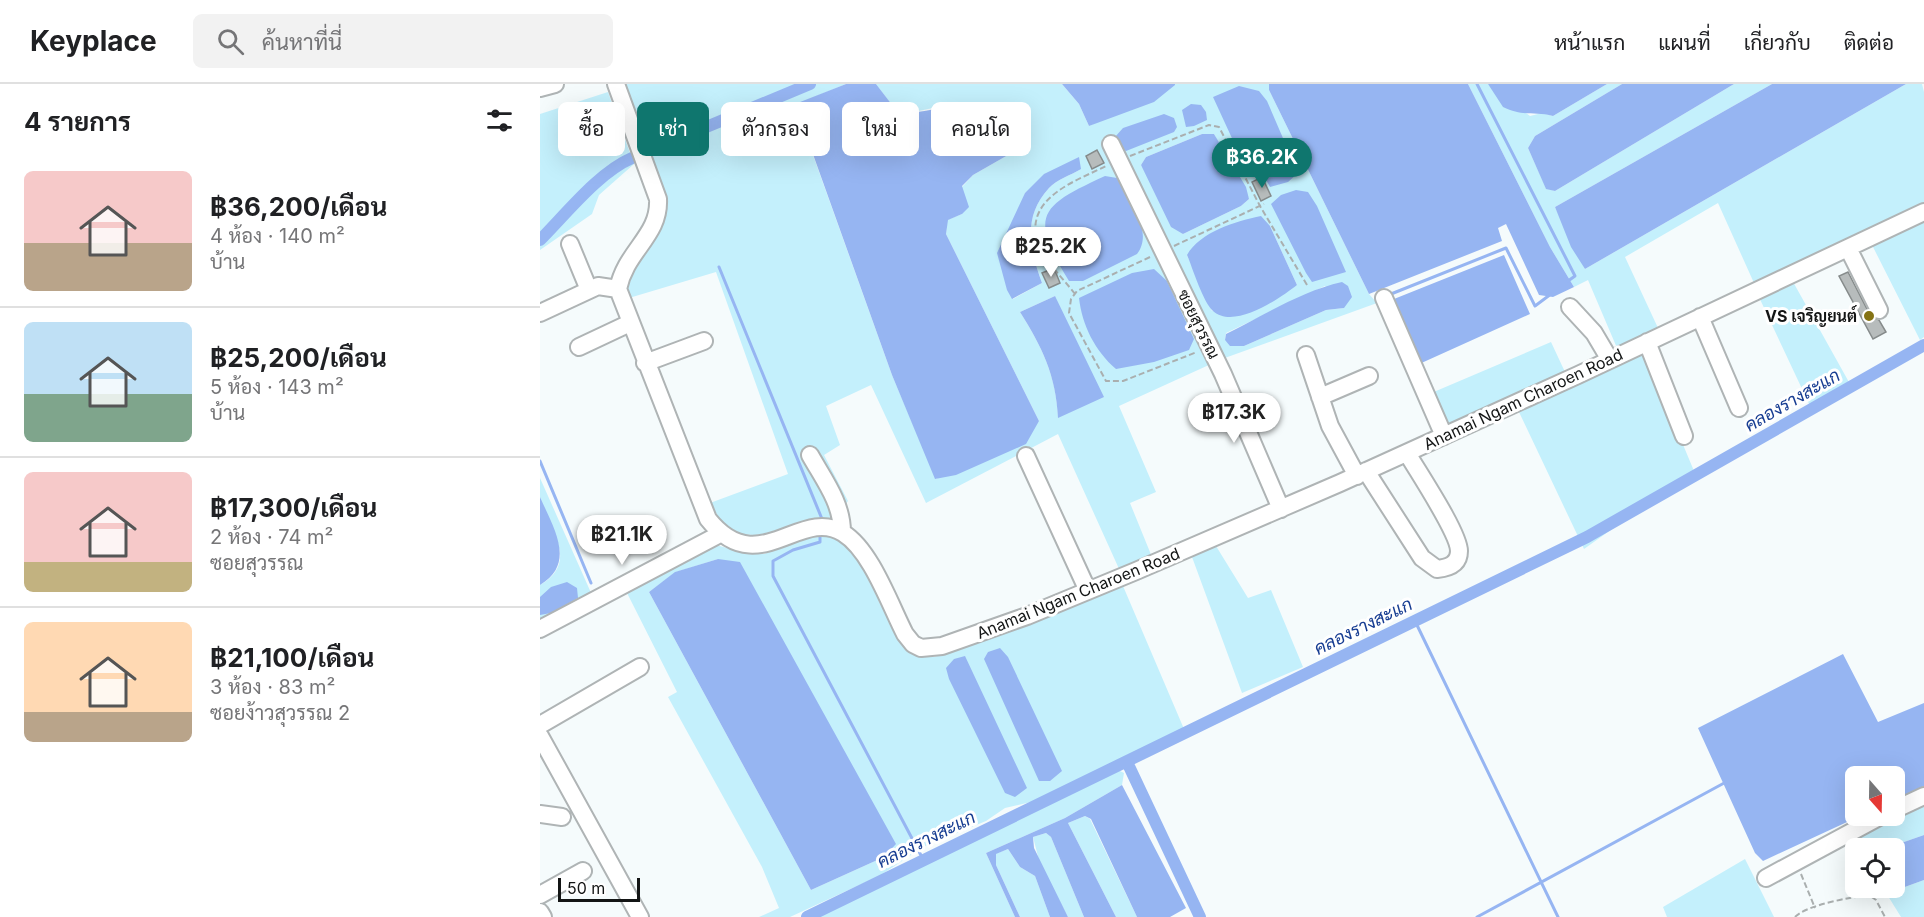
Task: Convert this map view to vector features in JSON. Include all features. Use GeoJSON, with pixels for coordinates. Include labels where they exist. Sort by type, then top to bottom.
{"type":"FeatureCollection","features":[{"type":"Feature","properties":{"kind":"street"},"geometry":{"type":"LineString","coordinates":[[540,88],[555,84]]}},
{"type":"Feature","properties":{"kind":"street"},"geometry":{"type":"LineString","coordinates":[[616,84],[658,199],[659,212],[654,226],[631,255],[621,274],[618,289],[645,363],[708,519],[720,534],[739,544],[761,544],[823,526],[842,532],[842,516],[838,506],[810,455]]}},
{"type":"Feature","properties":{"kind":"street","name":"ซอยสุวรรณ"},"geometry":{"type":"LineString","coordinates":[[1110,144],[1219,364],[1281,509]]}},
{"type":"Feature","properties":{"kind":"street","name":"Anamai Ngam Charoen Road"},"geometry":{"type":"LineString","coordinates":[[842,532],[866,558],[905,634],[913,644],[921,648],[942,646],[1088,591],[1361,474],[1924,212]]}},
{"type":"Feature","properties":{"kind":"street"},"geometry":{"type":"LineString","coordinates":[[570,244],[589,290]]}},
{"type":"Feature","properties":{"kind":"street"},"geometry":{"type":"LineString","coordinates":[[1848,248],[1879,310]]}},
{"type":"Feature","properties":{"kind":"street"},"geometry":{"type":"LineString","coordinates":[[540,313],[598,286],[618,289]]}},
{"type":"Feature","properties":{"kind":"street"},"geometry":{"type":"LineString","coordinates":[[1384,298],[1444,436]]}},
{"type":"Feature","properties":{"kind":"street"},"geometry":{"type":"LineString","coordinates":[[1570,307],[1594,333],[1610,360]]}},
{"type":"Feature","properties":{"kind":"street"},"geometry":{"type":"LineString","coordinates":[[1700,317],[1739,408]]}},
{"type":"Feature","properties":{"kind":"street"},"geometry":{"type":"LineString","coordinates":[[579,347],[630,323]]}},
{"type":"Feature","properties":{"kind":"street"},"geometry":{"type":"LineString","coordinates":[[645,363],[704,341]]}},
{"type":"Feature","properties":{"kind":"street"},"geometry":{"type":"LineString","coordinates":[[1647,342],[1684,436]]}},
{"type":"Feature","properties":{"kind":"street"},"geometry":{"type":"LineString","coordinates":[[1306,355],[1330,426],[1361,474],[1422,558],[1437,569],[1447,568],[1456,563],[1459,552],[1455,536],[1407,453]]}},
{"type":"Feature","properties":{"kind":"street"},"geometry":{"type":"LineString","coordinates":[[1320,397],[1369,376]]}},
{"type":"Feature","properties":{"kind":"street"},"geometry":{"type":"LineString","coordinates":[[1026,456],[1088,591]]}},
{"type":"Feature","properties":{"kind":"street"},"geometry":{"type":"LineString","coordinates":[[540,629],[720,534]]}},
{"type":"Feature","properties":{"kind":"street"},"geometry":{"type":"LineString","coordinates":[[540,725],[640,667]]}},
{"type":"Feature","properties":{"kind":"street"},"geometry":{"type":"LineString","coordinates":[[540,736],[640,917]]}},
{"type":"Feature","properties":{"kind":"street"},"geometry":{"type":"LineString","coordinates":[[1905,805],[1924,796]]}},
{"type":"Feature","properties":{"kind":"street"},"geometry":{"type":"LineString","coordinates":[[540,814],[562,817]]}},
{"type":"Feature","properties":{"kind":"street"},"geometry":{"type":"LineString","coordinates":[[1766,878],[1862,826]]}},
{"type":"Feature","properties":{"kind":"street"},"geometry":{"type":"LineString","coordinates":[[540,895],[583,871]]}},
{"type":"Feature","properties":{"kind":"street"},"geometry":{"type":"LineString","coordinates":[[540,912],[543,917]]}},
{"type":"Feature","properties":{"kind":"path"},"geometry":{"type":"LineString","coordinates":[[1075,294],[1047,258],[1036,236],[1040,210],[1058,189],[1119,160],[1209,124],[1219,127],[1260,206],[1307,285]]}},
{"type":"Feature","properties":{"kind":"path"},"geometry":{"type":"LineString","coordinates":[[1210,346],[1181,361],[1123,381],[1106,381],[1069,313],[1071,299],[1075,294],[1164,250],[1264,204]]}},
{"type":"Feature","properties":{"kind":"path"},"geometry":{"type":"LineString","coordinates":[[1795,862],[1815,908]]}},
{"type":"Feature","properties":{"kind":"path"},"geometry":{"type":"LineString","coordinates":[[1795,917],[1799,912],[1869,895],[1876,900],[1885,917]]}},
{"type":"Feature","properties":{"kind":"shaded area"},"geometry":{"type":"Polygon","coordinates":[[[621,84],[846,84],[802,102],[721,102],[721,156],[813,156],[892,375],[936,479],[1039,421],[946,234],[947,220],[962,214],[962,187],[973,175],[1006,156],[1031,156],[1031,102],[931,102],[931,108],[919,111],[919,102],[889,102],[876,84],[1062,84],[1079,104],[1089,126],[1175,84],[1269,84],[1269,90],[1369,294],[1377,303],[1222,359],[1119,406],[1156,492],[1130,503],[1152,557],[1120,571],[1058,434],[926,503],[871,385],[826,406],[840,445],[824,455],[848,501],[835,515],[815,524],[773,534],[747,535],[728,528],[710,503],[788,474],[716,272],[629,298],[625,283],[667,211],[647,156],[709,156],[709,102],[637,102],[637,128],[621,84]],[[1202,134],[1146,157],[1141,165],[1183,234],[1241,206],[1249,199],[1214,134],[1202,134]],[[1081,169],[1025,193],[1013,299],[1042,283],[1034,258],[1031,234],[1035,210],[1040,199],[1052,185],[1081,169]],[[1270,226],[1187,255],[1212,311],[1297,285],[1270,226]],[[1325,286],[1226,333],[1225,340],[1244,346],[1326,310],[1344,308],[1325,286]],[[1055,296],[1020,312],[1041,350],[1051,375],[1058,417],[1055,296]]]}},
{"type":"Feature","properties":{"kind":"shaded area"},"geometry":{"type":"Polygon","coordinates":[[[1468,84],[1488,84],[1530,116],[1542,113],[1553,116],[1607,84],[1622,84],[1535,136],[1528,148],[1546,188],[1555,191],[1734,84],[1772,84],[1555,207],[1585,269],[1906,84],[1922,84],[1924,92],[1924,203],[1754,283],[1718,203],[1625,257],[1658,328],[1617,348],[1588,280],[1574,287],[1550,247],[1468,84]]]}},
{"type":"Feature","properties":{"kind":"shaded area"},"geometry":{"type":"Polygon","coordinates":[[[608,92],[612,102],[577,102],[608,92]]]}},
{"type":"Feature","properties":{"kind":"shaded area"},"geometry":{"type":"Polygon","coordinates":[[[558,108],[558,156],[625,156],[625,139],[634,164],[599,195],[592,214],[540,250],[540,114],[558,108]]]}},
{"type":"Feature","properties":{"kind":"shaded area"},"geometry":{"type":"Polygon","coordinates":[[[1924,218],[1924,337],[1920,340],[1871,243],[1924,218]]]}},
{"type":"Feature","properties":{"kind":"shaded area"},"geometry":{"type":"Polygon","coordinates":[[[1792,280],[1850,384],[1811,408],[1758,295],[1792,280]]]}},
{"type":"Feature","properties":{"kind":"shaded area"},"geometry":{"type":"Polygon","coordinates":[[[1551,342],[1565,372],[1555,381],[1440,427],[1429,394],[1551,342]]]}},
{"type":"Feature","properties":{"kind":"shaded area"},"geometry":{"type":"Polygon","coordinates":[[[1644,351],[1694,471],[1584,549],[1519,412],[1644,351]]]}},
{"type":"Feature","properties":{"kind":"shaded area"},"geometry":{"type":"Polygon","coordinates":[[[540,478],[592,595],[540,622],[540,585],[552,576],[558,566],[560,555],[540,497],[540,478]]]}},
{"type":"Feature","properties":{"kind":"shaded area"},"geometry":{"type":"Polygon","coordinates":[[[830,535],[849,546],[875,584],[879,602],[906,650],[934,657],[1034,622],[1123,586],[1184,729],[1104,774],[1101,770],[1031,802],[1005,808],[986,821],[923,847],[881,875],[790,917],[759,917],[779,908],[762,867],[668,697],[677,692],[626,591],[712,544],[750,554],[764,554],[804,539],[830,535]],[[718,559],[676,572],[649,592],[811,890],[884,857],[718,559]]]}},
{"type":"Feature","properties":{"kind":"shaded area"},"geometry":{"type":"Polygon","coordinates":[[[1216,546],[1248,598],[1271,590],[1303,667],[1242,693],[1192,557],[1216,546]]]}},
{"type":"Feature","properties":{"kind":"shaded area"},"geometry":{"type":"Polygon","coordinates":[[[1118,770],[1124,773],[1122,785],[1065,818],[986,853],[1015,917],[819,917],[1118,770]]]}},
{"type":"Feature","properties":{"kind":"shaded area"},"geometry":{"type":"Polygon","coordinates":[[[1924,806],[1924,835],[1905,842],[1905,838],[1858,838],[1883,826],[1905,826],[1905,815],[1924,806]]]}},
{"type":"Feature","properties":{"kind":"shaded area"},"geometry":{"type":"Polygon","coordinates":[[[1085,816],[1090,819],[1137,917],[1116,917],[1068,823],[1085,816]]]}},
{"type":"Feature","properties":{"kind":"shaded area"},"geometry":{"type":"Polygon","coordinates":[[[1046,833],[1051,837],[1084,917],[1068,917],[1040,864],[1033,837],[1046,833]]]}},
{"type":"Feature","properties":{"kind":"shaded area"},"geometry":{"type":"Polygon","coordinates":[[[1008,849],[1020,867],[1035,876],[1050,917],[1020,917],[996,865],[995,854],[1008,849]]]}},
{"type":"Feature","properties":{"kind":"shaded area"},"geometry":{"type":"Polygon","coordinates":[[[1745,859],[1774,917],[1667,917],[1663,907],[1745,859]]]}},
{"type":"Feature","properties":{"kind":"shaded area"},"geometry":{"type":"Polygon","coordinates":[[[1924,880],[1924,917],[1901,917],[1889,898],[1905,898],[1905,887],[1924,880]]]}},
{"type":"Feature","properties":{"kind":"water"},"geometry":{"type":"Polygon","coordinates":[[[846,84],[876,84],[890,102],[842,102],[842,156],[919,156],[919,112],[931,110],[931,156],[1006,156],[973,175],[962,186],[969,207],[962,214],[948,220],[946,234],[1039,421],[1026,444],[956,475],[935,479],[892,375],[814,156],[830,156],[830,102],[800,102],[846,84]]]}},
{"type":"Feature","properties":{"kind":"water"},"geometry":{"type":"Polygon","coordinates":[[[1062,84],[1175,85],[1154,102],[1089,126],[1079,104],[1062,84]]]}},
{"type":"Feature","properties":{"kind":"water"},"geometry":{"type":"Polygon","coordinates":[[[1269,84],[1468,84],[1550,247],[1574,287],[1553,297],[1539,295],[1506,224],[1498,228],[1502,241],[1369,294],[1269,90],[1269,84]]]}},
{"type":"Feature","properties":{"kind":"water"},"geometry":{"type":"Polygon","coordinates":[[[1488,84],[1607,84],[1553,116],[1517,112],[1503,107],[1488,84]]]}},
{"type":"Feature","properties":{"kind":"water"},"geometry":{"type":"Polygon","coordinates":[[[1622,84],[1734,84],[1555,191],[1546,189],[1528,148],[1535,136],[1622,84]]]}},
{"type":"Feature","properties":{"kind":"water"},"geometry":{"type":"Polygon","coordinates":[[[1772,84],[1906,84],[1585,269],[1571,247],[1555,207],[1772,84]]]}},
{"type":"Feature","properties":{"kind":"water"},"geometry":{"type":"Polygon","coordinates":[[[1239,86],[1259,91],[1267,101],[1298,173],[1288,182],[1270,187],[1263,174],[1248,173],[1213,97],[1239,86]]]}},
{"type":"Feature","properties":{"kind":"water"},"geometry":{"type":"Polygon","coordinates":[[[1191,104],[1201,105],[1206,112],[1207,120],[1186,127],[1182,110],[1191,104]]]}},
{"type":"Feature","properties":{"kind":"water"},"geometry":{"type":"Polygon","coordinates":[[[1164,114],[1174,118],[1177,127],[1174,132],[1126,151],[1119,148],[1115,137],[1123,128],[1164,114]]]}},
{"type":"Feature","properties":{"kind":"water"},"geometry":{"type":"Polygon","coordinates":[[[1202,134],[1214,134],[1246,187],[1249,199],[1241,206],[1183,234],[1171,227],[1141,165],[1146,157],[1202,134]]]}},
{"type":"Feature","properties":{"kind":"water"},"geometry":{"type":"Polygon","coordinates":[[[1079,157],[1081,169],[1052,185],[1040,199],[1035,210],[1031,234],[1032,246],[1042,283],[1012,299],[1007,290],[997,253],[1025,193],[1044,174],[1079,157]]]}},
{"type":"Feature","properties":{"kind":"water"},"geometry":{"type":"Polygon","coordinates":[[[1105,176],[1117,178],[1134,205],[1142,226],[1142,245],[1137,254],[1083,281],[1069,281],[1048,241],[1045,227],[1047,215],[1054,205],[1066,196],[1105,176]]]}},
{"type":"Feature","properties":{"kind":"water"},"geometry":{"type":"Polygon","coordinates":[[[1296,190],[1308,192],[1317,206],[1346,272],[1312,282],[1306,273],[1271,204],[1281,195],[1296,190]]]}},
{"type":"Feature","properties":{"kind":"water"},"geometry":{"type":"Polygon","coordinates":[[[1261,216],[1270,226],[1297,285],[1279,298],[1244,315],[1222,316],[1209,307],[1187,255],[1201,240],[1219,229],[1261,216]]]}},
{"type":"Feature","properties":{"kind":"water"},"geometry":{"type":"Polygon","coordinates":[[[1504,255],[1530,314],[1417,365],[1389,301],[1504,255]]]}},
{"type":"Feature","properties":{"kind":"water"},"geometry":{"type":"Polygon","coordinates":[[[1154,269],[1167,281],[1194,339],[1189,350],[1154,362],[1116,369],[1096,346],[1086,328],[1079,298],[1132,273],[1154,269]]]}},
{"type":"Feature","properties":{"kind":"water"},"geometry":{"type":"Polygon","coordinates":[[[1342,282],[1348,286],[1352,297],[1344,308],[1326,310],[1244,346],[1230,346],[1225,340],[1226,334],[1283,304],[1312,291],[1342,282]]]}},
{"type":"Feature","properties":{"kind":"water"},"geometry":{"type":"Polygon","coordinates":[[[1055,296],[1104,397],[1058,418],[1051,375],[1035,337],[1020,312],[1055,296]]]}},
{"type":"Feature","properties":{"kind":"water"},"geometry":{"type":"Polygon","coordinates":[[[540,497],[555,532],[560,555],[551,576],[540,585],[540,497]]]}},
{"type":"Feature","properties":{"kind":"water"},"geometry":{"type":"Polygon","coordinates":[[[718,559],[740,562],[896,844],[884,857],[811,890],[649,592],[675,572],[718,559]]]}},
{"type":"Feature","properties":{"kind":"water"},"geometry":{"type":"Polygon","coordinates":[[[567,582],[577,588],[578,598],[551,613],[540,615],[540,597],[551,587],[567,582]]]}},
{"type":"Feature","properties":{"kind":"water"},"geometry":{"type":"Polygon","coordinates":[[[1000,648],[1008,657],[1062,771],[1050,781],[1039,781],[984,659],[988,652],[1000,648]]]}},
{"type":"Feature","properties":{"kind":"water"},"geometry":{"type":"Polygon","coordinates":[[[1843,654],[1878,722],[1924,703],[1924,786],[1905,795],[1905,766],[1845,766],[1845,823],[1763,861],[1755,853],[1698,728],[1843,654]]]}},
{"type":"Feature","properties":{"kind":"water"},"geometry":{"type":"Polygon","coordinates":[[[965,656],[1027,788],[1015,797],[1005,793],[949,679],[946,668],[954,659],[965,656]]]}},
{"type":"Feature","properties":{"kind":"water"},"geometry":{"type":"Polygon","coordinates":[[[1122,785],[1186,908],[1170,917],[1137,917],[1091,819],[1085,816],[1068,823],[1116,917],[1084,917],[1051,837],[1046,833],[1033,837],[1034,848],[1068,917],[1050,917],[1035,876],[1020,867],[1008,849],[996,854],[996,865],[1020,917],[1015,917],[986,853],[1065,818],[1122,785]]]}},
{"type":"Feature","properties":{"kind":"water"},"geometry":{"type":"Polygon","coordinates":[[[1924,835],[1924,880],[1905,887],[1905,842],[1924,835]]]}},
{"type":"Feature","properties":{"kind":"building"},"geometry":{"type":"Polygon","coordinates":[[[1097,150],[1104,163],[1092,169],[1086,156],[1097,150]]]}},
{"type":"Feature","properties":{"kind":"building"},"geometry":{"type":"Polygon","coordinates":[[[1262,177],[1271,196],[1261,201],[1252,182],[1262,177]]]}},
{"type":"Feature","properties":{"kind":"building"},"geometry":{"type":"Polygon","coordinates":[[[1054,268],[1060,283],[1049,288],[1042,273],[1054,268]]]}},
{"type":"Feature","properties":{"kind":"building","name":"VS เจริญยนต์"},"geometry":{"type":"Polygon","coordinates":[[[1848,272],[1870,315],[1879,320],[1886,332],[1873,339],[1839,276],[1848,272]]]}},
{"type":"Feature","properties":{"kind":"waterway"},"geometry":{"type":"LineString","coordinates":[[709,126],[810,84]]}},
{"type":"Feature","properties":{"kind":"waterway"},"geometry":{"type":"LineString","coordinates":[[1477,84],[1575,276],[1568,281]]}},
{"type":"Feature","properties":{"kind":"waterway"},"geometry":{"type":"LineString","coordinates":[[540,240],[595,183],[632,158]]}},
{"type":"Feature","properties":{"kind":"waterway"},"geometry":{"type":"LineString","coordinates":[[1391,294],[1506,248],[1535,306],[1551,294]]}},
{"type":"Feature","properties":{"kind":"waterway"},"geometry":{"type":"LineString","coordinates":[[719,267],[822,519]]}},
{"type":"Feature","properties":{"kind":"waterway","name":"คลองรางสะแก"},"geometry":{"type":"LineString","coordinates":[[807,917],[1587,537],[1924,345]]}},
{"type":"Feature","properties":{"kind":"waterway"},"geometry":{"type":"LineString","coordinates":[[540,461],[591,583]]}},
{"type":"Feature","properties":{"kind":"waterway"},"geometry":{"type":"LineString","coordinates":[[820,537],[820,542],[793,550],[773,561],[773,576],[924,861]]}},
{"type":"Feature","properties":{"kind":"waterway"},"geometry":{"type":"LineString","coordinates":[[1415,621],[1558,917]]}},
{"type":"Feature","properties":{"kind":"waterway"},"geometry":{"type":"LineString","coordinates":[[1127,762],[1200,917]]}},
{"type":"Feature","properties":{"kind":"waterway"},"geometry":{"type":"LineString","coordinates":[[1477,917],[1726,782]]}},
{"type":"Feature","properties":{"kind":"place","name":"VS เจริญยนต์"},"geometry":{"type":"Point","coordinates":[1869,316]}}]}
